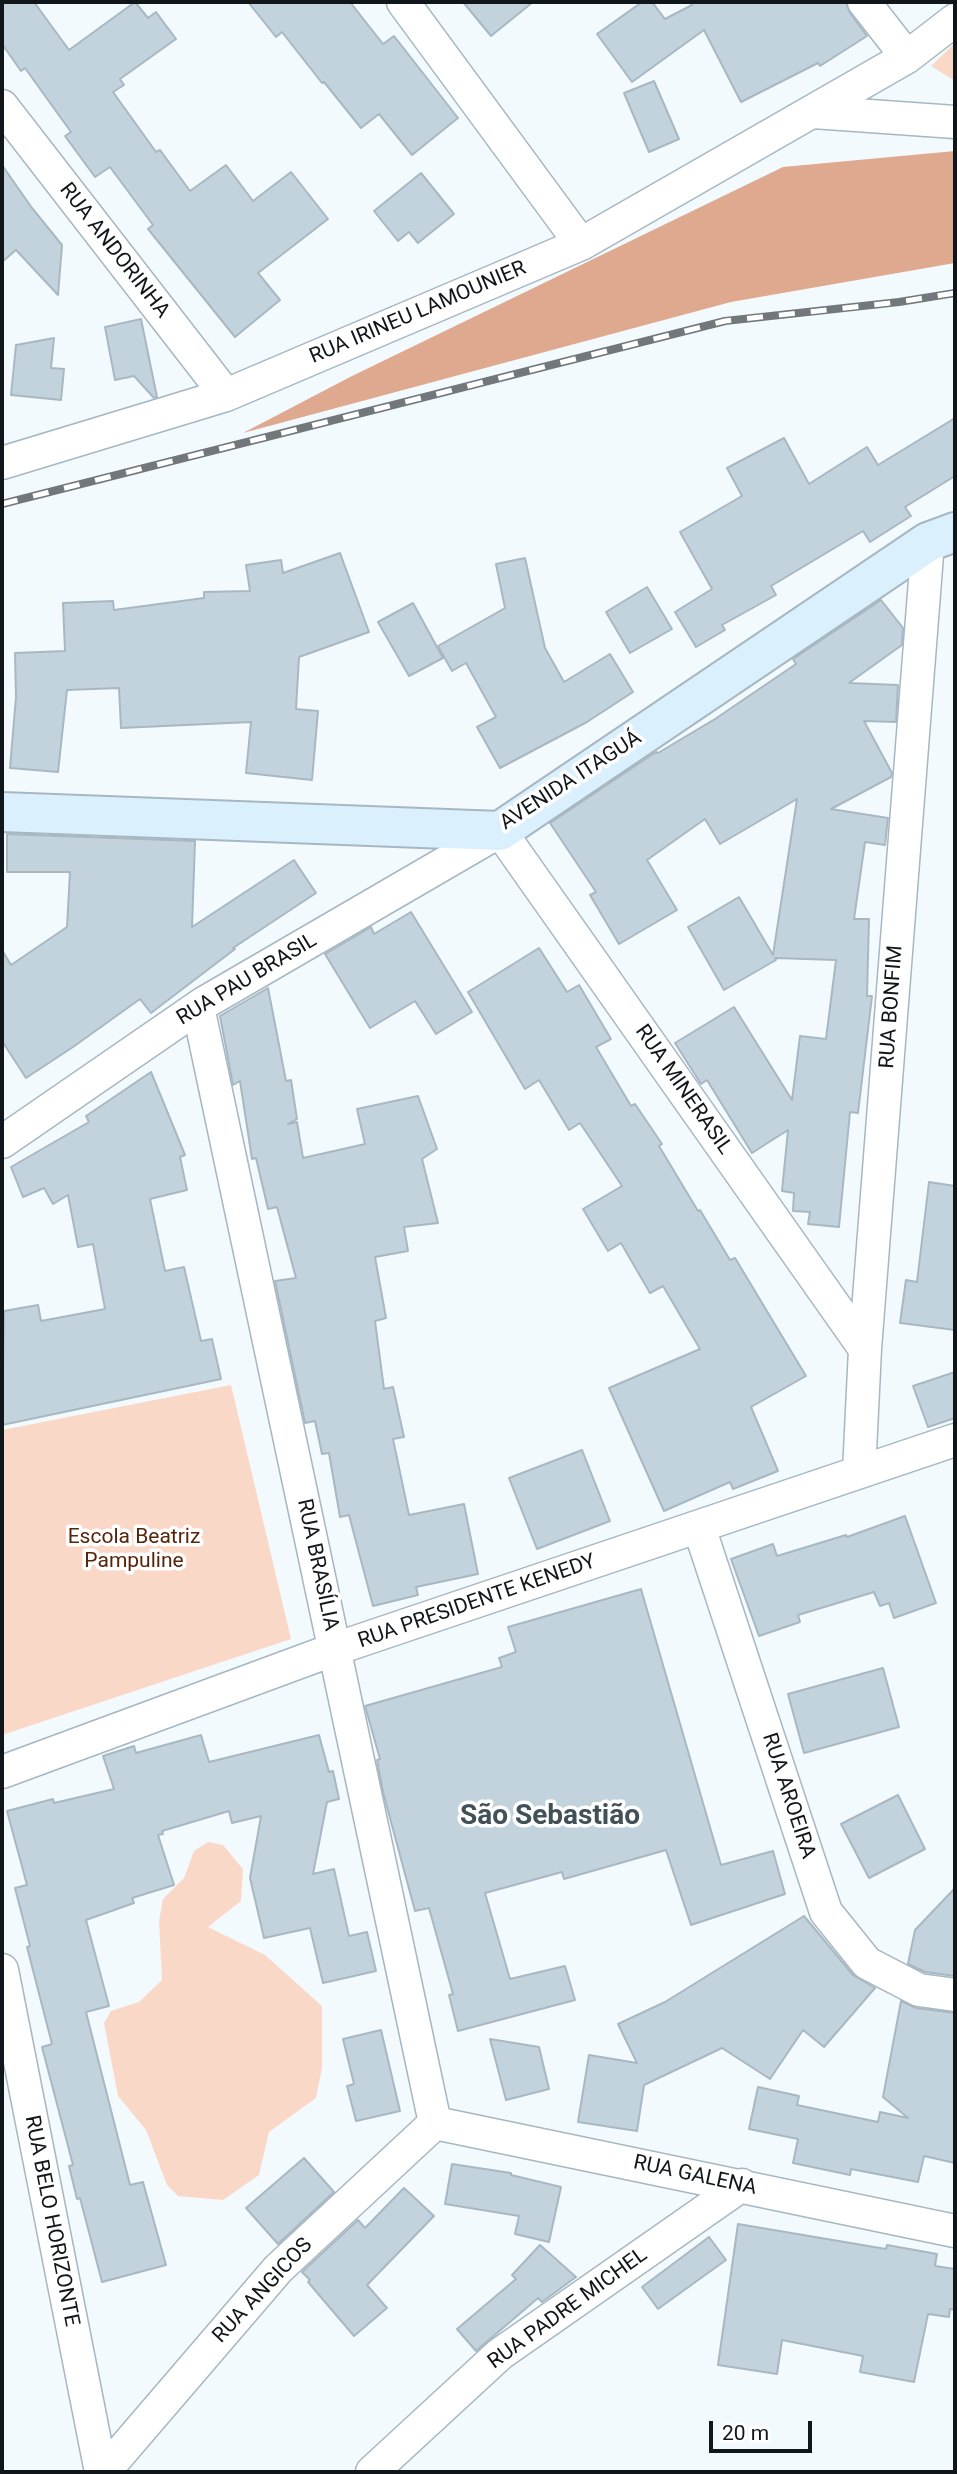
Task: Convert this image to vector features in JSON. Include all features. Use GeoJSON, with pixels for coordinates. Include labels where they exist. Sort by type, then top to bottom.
{"type":"FeatureCollection","features":[{"type":"Feature","properties":{"kind":"main road","name":"AVENIDA ITAGUÁ"},"geometry":{"type":"LineString","coordinates":[[2,812],[500,831],[942,537]]}},
{"type":"Feature","properties":{"kind":"street"},"geometry":{"type":"LineString","coordinates":[[403,2],[581,244]]}},
{"type":"Feature","properties":{"kind":"street"},"geometry":{"type":"LineString","coordinates":[[864,2],[907,57]]}},
{"type":"Feature","properties":{"kind":"street","name":"RUA IRINEU LAMOUNIER"},"geometry":{"type":"LineString","coordinates":[[2,463],[226,395],[581,244],[907,57],[955,20]]}},
{"type":"Feature","properties":{"kind":"street","name":"RUA ANDORINHA"},"geometry":{"type":"LineString","coordinates":[[2,106],[226,395]]}},
{"type":"Feature","properties":{"kind":"street"},"geometry":{"type":"LineString","coordinates":[[813,112],[955,122]]}},
{"type":"Feature","properties":{"kind":"street","name":"RUA BONFIM"},"geometry":{"type":"LineString","coordinates":[[859,1472],[865,1349],[942,537]]}},
{"type":"Feature","properties":{"kind":"street","name":"RUA PAU BRASIL"},"geometry":{"type":"LineString","coordinates":[[2,1142],[198,1007],[500,831]]}},
{"type":"Feature","properties":{"kind":"street","name":"RUA MINERASIL"},"geometry":{"type":"LineString","coordinates":[[500,831],[865,1349]]}},
{"type":"Feature","properties":{"kind":"street","name":"RUA BRASÍLIA"},"geometry":{"type":"LineString","coordinates":[[198,1007],[435,2123]]}},
{"type":"Feature","properties":{"kind":"street","name":"RUA PRESIDENTE KENEDY"},"geometry":{"type":"LineString","coordinates":[[2,1772],[335,1649],[955,1440]]}},
{"type":"Feature","properties":{"kind":"street","name":"RUA AROEIRA"},"geometry":{"type":"LineString","coordinates":[[699,1527],[826,1912],[867,1963],[919,1990],[955,1995]]}},
{"type":"Feature","properties":{"kind":"street","name":"RUA BELO HORIZONTE"},"geometry":{"type":"LineString","coordinates":[[2,1970],[103,2472]]}},
{"type":"Feature","properties":{"kind":"street","name":"RUA GALENA"},"geometry":{"type":"LineString","coordinates":[[435,2123],[955,2231]]}},
{"type":"Feature","properties":{"kind":"street","name":"RUA ANGICOS"},"geometry":{"type":"LineString","coordinates":[[103,2472],[278,2269],[435,2123]]}},
{"type":"Feature","properties":{"kind":"street","name":"RUA PADRE MICHEL"},"geometry":{"type":"LineString","coordinates":[[372,2472],[500,2354],[742,2186]]}},
{"type":"Feature","properties":{"kind":"green space"},"geometry":{"type":"Polygon","coordinates":[[[955,43],[955,81],[931,66],[955,43]]]}},
{"type":"Feature","properties":{"kind":"green space","name":"Escola Beatriz Pampuline"},"geometry":{"type":"Polygon","coordinates":[[[231,1385],[291,1639],[2,1735],[2,1430],[231,1385]]]}},
{"type":"Feature","properties":{"kind":"green space"},"geometry":{"type":"Polygon","coordinates":[[[208,1842],[223,1845],[243,1869],[241,1901],[208,1927],[265,1955],[322,2006],[322,2068],[316,2098],[269,2132],[259,2175],[223,2200],[178,2196],[167,2185],[146,2130],[118,2096],[104,2023],[111,2011],[139,2002],[162,1980],[159,1921],[163,1899],[184,1878],[194,1851],[208,1842]]]}},
{"type":"Feature","properties":{"kind":"shaded area"},"geometry":{"type":"Polygon","coordinates":[[[955,151],[955,263],[731,302],[243,433],[352,376],[783,167],[955,151]]]}},
{"type":"Feature","properties":{"kind":"building"},"geometry":{"type":"Polygon","coordinates":[[[2,2],[34,2],[69,50],[135,2],[148,18],[156,12],[176,39],[120,79],[124,85],[113,92],[156,152],[160,150],[190,191],[226,165],[253,201],[291,172],[328,219],[258,273],[280,300],[235,337],[148,229],[153,225],[110,167],[95,177],[65,136],[71,132],[25,68],[21,71],[2,44],[2,2]]]}},
{"type":"Feature","properties":{"kind":"building"},"geometry":{"type":"Polygon","coordinates":[[[248,2],[350,2],[383,44],[394,36],[458,118],[412,155],[379,114],[361,128],[282,32],[276,37],[248,2]]]}},
{"type":"Feature","properties":{"kind":"building"},"geometry":{"type":"Polygon","coordinates":[[[463,2],[533,2],[491,36],[463,2]]]}},
{"type":"Feature","properties":{"kind":"building"},"geometry":{"type":"Polygon","coordinates":[[[642,2],[652,2],[665,19],[692,5],[690,2],[846,2],[850,13],[867,36],[820,66],[818,63],[741,102],[704,30],[632,82],[597,34],[642,2]]]}},
{"type":"Feature","properties":{"kind":"building"},"geometry":{"type":"Polygon","coordinates":[[[654,81],[679,139],[649,152],[624,93],[654,81]]]}},
{"type":"Feature","properties":{"kind":"building"},"geometry":{"type":"Polygon","coordinates":[[[2,165],[62,245],[58,295],[16,250],[2,262],[2,165]]]}},
{"type":"Feature","properties":{"kind":"building"},"geometry":{"type":"Polygon","coordinates":[[[421,173],[454,214],[418,243],[409,232],[398,241],[374,211],[421,173]]]}},
{"type":"Feature","properties":{"kind":"building"},"geometry":{"type":"Polygon","coordinates":[[[141,319],[157,397],[154,398],[134,376],[115,380],[105,327],[141,319]]]}},
{"type":"Feature","properties":{"kind":"building"},"geometry":{"type":"Polygon","coordinates":[[[54,338],[51,368],[64,369],[61,400],[11,395],[16,345],[54,338]]]}},
{"type":"Feature","properties":{"kind":"building"},"geometry":{"type":"Polygon","coordinates":[[[955,418],[955,476],[905,507],[911,516],[870,542],[863,531],[771,586],[776,595],[722,625],[725,630],[696,647],[675,612],[712,589],[680,532],[742,496],[727,468],[784,438],[809,484],[867,447],[878,465],[955,418]]]}},
{"type":"Feature","properties":{"kind":"building"},"geometry":{"type":"Polygon","coordinates":[[[340,553],[369,632],[299,657],[296,709],[318,711],[312,780],[246,773],[251,722],[121,728],[119,688],[67,690],[58,772],[10,768],[16,697],[15,653],[65,651],[63,603],[113,601],[114,610],[204,598],[204,592],[250,591],[246,565],[281,560],[283,573],[340,553]]]}},
{"type":"Feature","properties":{"kind":"building"},"geometry":{"type":"Polygon","coordinates":[[[525,558],[545,648],[564,682],[610,654],[633,692],[587,722],[500,768],[477,727],[496,717],[466,663],[452,671],[438,646],[505,608],[496,564],[525,558]]]}},
{"type":"Feature","properties":{"kind":"building"},"geometry":{"type":"Polygon","coordinates":[[[647,587],[672,629],[630,653],[606,612],[647,587]]]}},
{"type":"Feature","properties":{"kind":"building"},"geometry":{"type":"Polygon","coordinates":[[[881,600],[903,628],[902,645],[849,683],[898,685],[896,722],[864,721],[892,773],[891,777],[831,809],[888,818],[885,845],[865,842],[854,919],[869,919],[867,996],[872,996],[858,1113],[850,1112],[839,1227],[808,1224],[810,1212],[793,1211],[794,1193],[782,1191],[788,1130],[752,1153],[707,1080],[701,1084],[675,1043],[734,1007],[792,1100],[800,1036],[826,1039],[836,960],[775,958],[776,960],[724,990],[688,927],[739,897],[773,955],[797,799],[720,844],[705,819],[647,860],[677,910],[619,944],[590,895],[596,892],[550,823],[656,752],[715,719],[796,664],[793,659],[881,600]]]}},
{"type":"Feature","properties":{"kind":"building"},"geometry":{"type":"Polygon","coordinates":[[[413,603],[443,658],[409,676],[378,622],[413,603]]]}},
{"type":"Feature","properties":{"kind":"building"},"geometry":{"type":"Polygon","coordinates":[[[7,834],[195,841],[192,927],[294,860],[316,893],[233,948],[235,949],[151,1013],[140,999],[26,1078],[2,1041],[2,950],[11,965],[67,927],[70,872],[7,872],[7,834]]]}},
{"type":"Feature","properties":{"kind":"building"},"geometry":{"type":"Polygon","coordinates":[[[411,912],[472,1012],[436,1034],[415,1001],[370,1028],[325,954],[371,927],[374,934],[411,912]]]}},
{"type":"Feature","properties":{"kind":"building"},"geometry":{"type":"Polygon","coordinates":[[[539,948],[567,992],[579,985],[611,1039],[596,1047],[631,1106],[635,1104],[662,1144],[659,1146],[730,1260],[735,1258],[806,1376],[751,1407],[778,1471],[733,1489],[730,1482],[664,1511],[609,1388],[700,1349],[663,1286],[650,1293],[621,1243],[608,1251],[583,1209],[622,1186],[580,1123],[569,1130],[539,1080],[525,1089],[468,992],[539,948]]]}},
{"type":"Feature","properties":{"kind":"building"},"geometry":{"type":"Polygon","coordinates":[[[268,988],[286,1081],[291,1080],[297,1119],[288,1124],[297,1122],[303,1158],[365,1144],[357,1109],[418,1096],[437,1149],[422,1159],[438,1223],[404,1227],[408,1251],[375,1257],[386,1318],[375,1321],[384,1389],[393,1387],[404,1437],[393,1439],[409,1515],[464,1504],[478,1574],[416,1587],[418,1595],[373,1606],[349,1515],[340,1517],[329,1453],[322,1454],[315,1421],[305,1423],[275,1281],[296,1278],[277,1207],[268,1209],[256,1158],[252,1159],[240,1081],[233,1085],[220,1016],[268,988]]]}},
{"type":"Feature","properties":{"kind":"building"},"geometry":{"type":"Polygon","coordinates":[[[151,1072],[185,1155],[180,1157],[187,1190],[150,1199],[165,1271],[184,1267],[201,1341],[212,1339],[221,1379],[2,1425],[4,1311],[38,1305],[41,1321],[105,1309],[93,1244],[78,1247],[68,1195],[53,1204],[44,1188],[23,1197],[11,1167],[89,1122],[86,1116],[151,1072]]]}},
{"type":"Feature","properties":{"kind":"building"},"geometry":{"type":"Polygon","coordinates":[[[929,1182],[955,1186],[955,1330],[900,1323],[906,1280],[917,1282],[929,1182]]]}},
{"type":"Feature","properties":{"kind":"building"},"geometry":{"type":"Polygon","coordinates":[[[955,1372],[955,1418],[928,1427],[913,1386],[955,1372]]]}},
{"type":"Feature","properties":{"kind":"building"},"geometry":{"type":"Polygon","coordinates":[[[582,1450],[610,1521],[537,1549],[509,1478],[582,1450]]]}},
{"type":"Feature","properties":{"kind":"building"},"geometry":{"type":"Polygon","coordinates":[[[905,1516],[936,1603],[894,1618],[889,1603],[880,1606],[874,1592],[798,1615],[800,1622],[759,1636],[731,1559],[773,1544],[777,1556],[846,1535],[847,1537],[905,1516]]]}},
{"type":"Feature","properties":{"kind":"building"},"geometry":{"type":"Polygon","coordinates":[[[641,1589],[721,1865],[773,1851],[785,1894],[691,1925],[666,1850],[564,1879],[562,1872],[485,1893],[510,1979],[565,1966],[575,2000],[458,2031],[449,1995],[453,1994],[429,1908],[415,1911],[383,1792],[377,1760],[380,1759],[365,1706],[502,1667],[499,1658],[516,1652],[508,1627],[641,1589]]]}},
{"type":"Feature","properties":{"kind":"building"},"geometry":{"type":"Polygon","coordinates":[[[883,1668],[899,1727],[804,1753],[788,1694],[883,1668]]]}},
{"type":"Feature","properties":{"kind":"building"},"geometry":{"type":"Polygon","coordinates":[[[201,1735],[209,1762],[319,1735],[329,1772],[333,1771],[339,1799],[327,1802],[313,1874],[334,1869],[349,1936],[367,1932],[376,1971],[323,1983],[310,1928],[264,1938],[250,1878],[261,1816],[232,1823],[229,1811],[162,1831],[163,1834],[158,1835],[174,1885],[132,1898],[134,1903],[86,1920],[109,2006],[86,2012],[130,2185],[143,2182],[166,2265],[102,2282],[80,2198],[77,2199],[69,2166],[73,2165],[42,2047],[52,2044],[15,1888],[27,1885],[7,1811],[53,1799],[54,1803],[114,1789],[103,1756],[134,1746],[136,1753],[201,1735]]]}},
{"type":"Feature","properties":{"kind":"building"},"geometry":{"type":"Polygon","coordinates":[[[898,1795],[925,1849],[869,1878],[841,1824],[898,1795]]]}},
{"type":"Feature","properties":{"kind":"building"},"geometry":{"type":"Polygon","coordinates":[[[955,1888],[955,1976],[925,1972],[908,1964],[915,1930],[955,1888]]]}},
{"type":"Feature","properties":{"kind":"building"},"geometry":{"type":"Polygon","coordinates":[[[804,1916],[853,1975],[875,1988],[824,2047],[803,2030],[770,2079],[722,2048],[644,2085],[637,2131],[578,2122],[589,2055],[637,2063],[618,2024],[665,2002],[804,1916]]]}},
{"type":"Feature","properties":{"kind":"building"},"geometry":{"type":"Polygon","coordinates":[[[901,2001],[916,2008],[955,2013],[955,2163],[924,2156],[918,2182],[851,2169],[850,2175],[793,2163],[798,2139],[749,2129],[758,2087],[799,2096],[797,2105],[878,2122],[880,2112],[908,2118],[883,2097],[901,2001]]]}},
{"type":"Feature","properties":{"kind":"building"},"geometry":{"type":"Polygon","coordinates":[[[381,2030],[400,2111],[356,2121],[347,2086],[354,2084],[343,2039],[381,2030]]]}},
{"type":"Feature","properties":{"kind":"building"},"geometry":{"type":"Polygon","coordinates":[[[490,2039],[539,2047],[549,2089],[506,2100],[490,2039]]]}},
{"type":"Feature","properties":{"kind":"building"},"geometry":{"type":"Polygon","coordinates":[[[304,2158],[334,2192],[278,2244],[246,2208],[304,2158]]]}},
{"type":"Feature","properties":{"kind":"building"},"geometry":{"type":"Polygon","coordinates":[[[452,2164],[511,2173],[561,2187],[549,2242],[515,2234],[519,2216],[445,2204],[452,2164]]]}},
{"type":"Feature","properties":{"kind":"building"},"geometry":{"type":"Polygon","coordinates":[[[404,2188],[434,2216],[367,2285],[387,2308],[354,2336],[302,2272],[358,2220],[365,2228],[404,2188]]]}},
{"type":"Feature","properties":{"kind":"building"},"geometry":{"type":"Polygon","coordinates":[[[738,2224],[886,2249],[887,2245],[937,2254],[935,2266],[955,2269],[955,2310],[950,2309],[949,2317],[928,2314],[914,2382],[860,2372],[863,2356],[782,2340],[777,2374],[718,2365],[738,2224]]]}},
{"type":"Feature","properties":{"kind":"building"},"geometry":{"type":"Polygon","coordinates":[[[709,2237],[726,2260],[658,2309],[642,2287],[709,2237]]]}},
{"type":"Feature","properties":{"kind":"building"},"geometry":{"type":"Polygon","coordinates":[[[540,2245],[576,2277],[542,2302],[538,2298],[476,2351],[457,2329],[516,2279],[512,2275],[540,2245]]]}},
{"type":"Feature","properties":{"kind":"railway"},"geometry":{"type":"LineString","coordinates":[[2,504],[725,321],[899,302],[955,293]]}},
{"type":"Feature","properties":{"kind":"district","name":"São Sebastião"},"geometry":{"type":"Point","coordinates":[550,1817]}}]}
